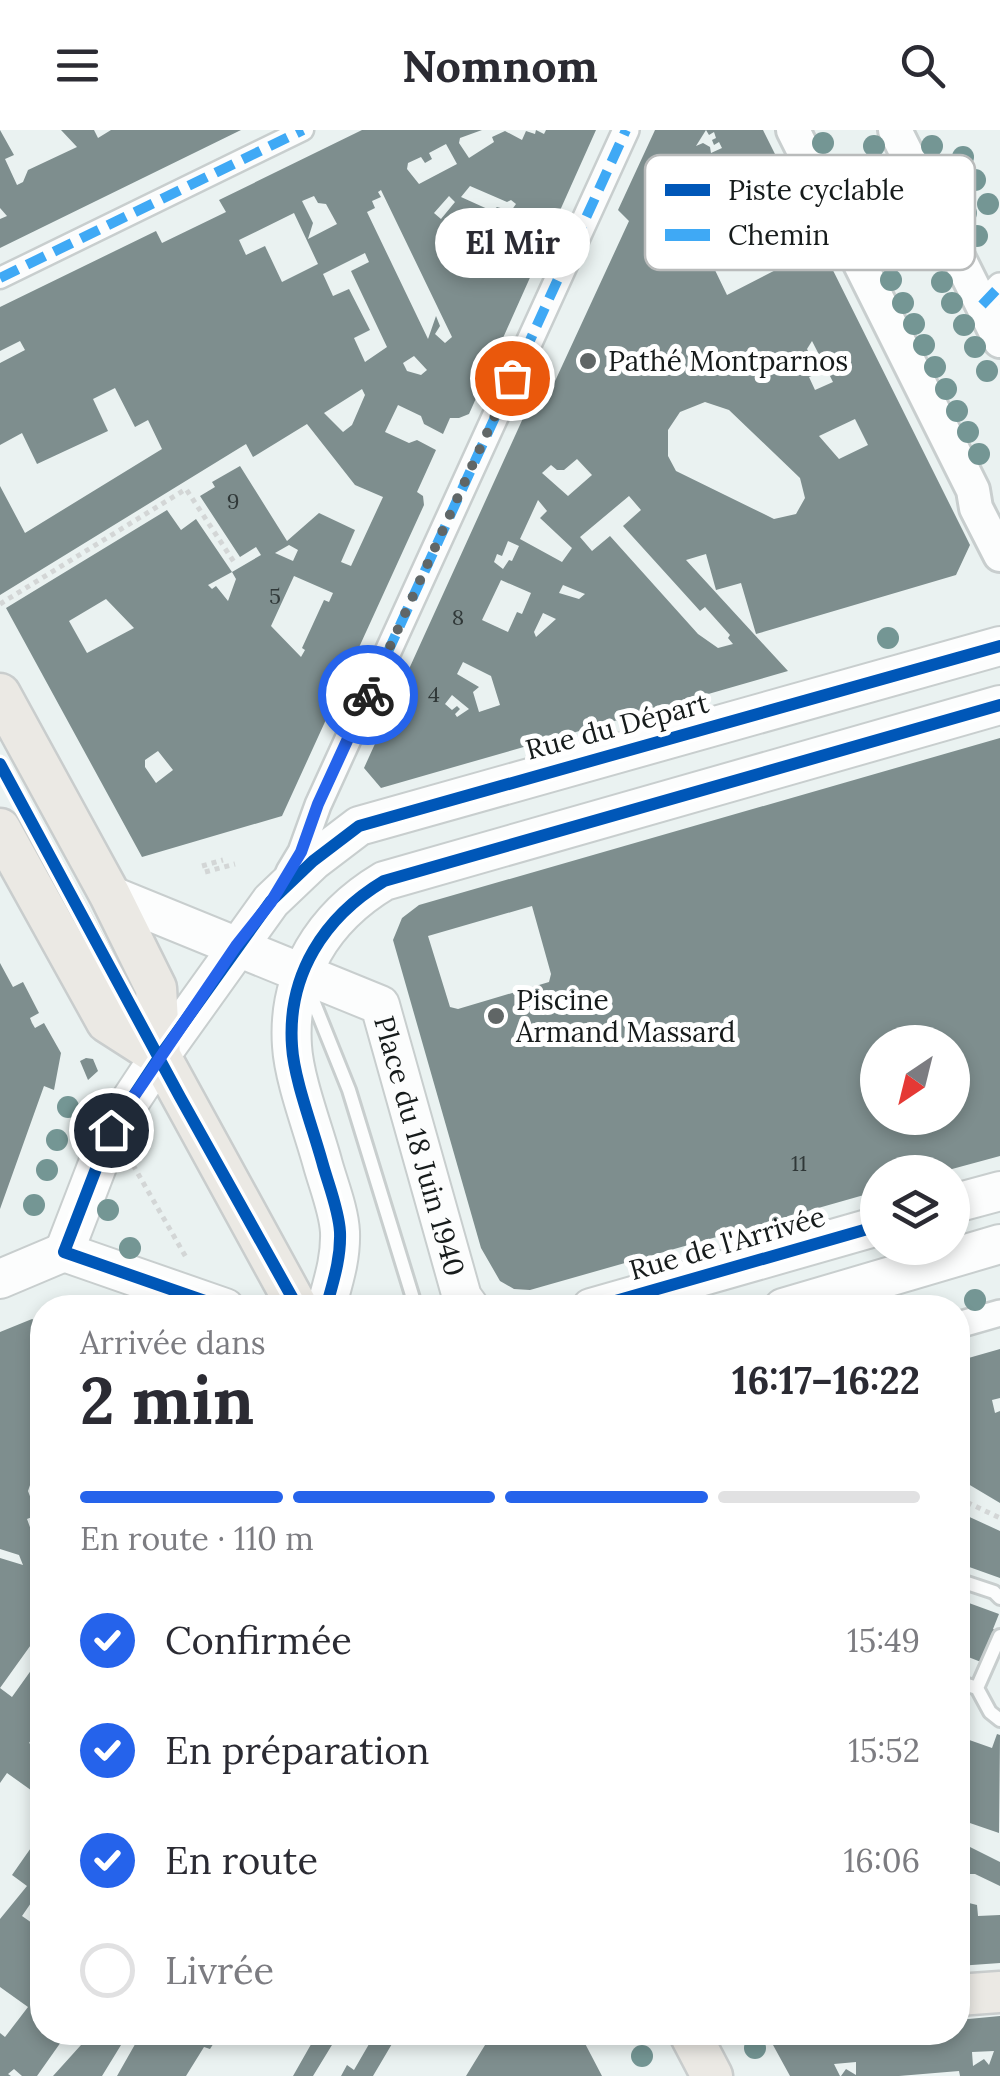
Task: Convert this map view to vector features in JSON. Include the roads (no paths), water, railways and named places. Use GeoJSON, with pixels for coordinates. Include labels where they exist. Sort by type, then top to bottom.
{"type":"FeatureCollection","features":[{"type":"Feature","properties":{"kind":"main road","name":"Rue du Départ"},"geometry":{"type":"LineString","coordinates":[[271,902],[313,861],[359,826],[1000,646]]}},
{"type":"Feature","properties":{"kind":"main road"},"geometry":{"type":"LineString","coordinates":[[0,694],[94,889],[156,988],[160,1056],[291,1295]]}},
{"type":"Feature","properties":{"kind":"main road"},"geometry":{"type":"LineString","coordinates":[[330,1295],[339,1262],[340,1228],[292,1050],[292,1010],[302,973],[319,939],[340,912],[384,881],[1000,705]]}},
{"type":"Feature","properties":{"kind":"main road"},"geometry":{"type":"LineString","coordinates":[[0,829],[107,1022],[160,1056]]}},
{"type":"Feature","properties":{"kind":"main road","name":"Place du 18 Juin 1940"},"geometry":{"type":"LineString","coordinates":[[94,889],[380,1005],[461,1295]]}},
{"type":"Feature","properties":{"kind":"main road"},"geometry":{"type":"LineString","coordinates":[[64,1252],[111,1130],[236,946],[271,902]]}},
{"type":"Feature","properties":{"kind":"main road"},"geometry":{"type":"LineString","coordinates":[[970,1199],[1000,1191]]}},
{"type":"Feature","properties":{"kind":"main road","name":"Rue de l'Arrivée"},"geometry":{"type":"LineString","coordinates":[[636,1295],[860,1231]]}},
{"type":"Feature","properties":{"kind":"main road"},"geometry":{"type":"LineString","coordinates":[[827,1295],[1000,1244]]}},
{"type":"Feature","properties":{"kind":"main road"},"geometry":{"type":"LineString","coordinates":[[0,1279],[64,1252],[188,1295]]}},
{"type":"Feature","properties":{"kind":"main road"},"geometry":{"type":"LineString","coordinates":[[970,1993],[1000,1992]]}},
{"type":"Feature","properties":{"kind":"main road"},"geometry":{"type":"LineString","coordinates":[[696,2045],[712,2076]]}},
{"type":"Feature","properties":{"kind":"street"},"geometry":{"type":"LineString","coordinates":[[0,278],[304,130]]}},
{"type":"Feature","properties":{"kind":"street"},"geometry":{"type":"LineString","coordinates":[[271,902],[301,852],[318,804],[626,130]]}},
{"type":"Feature","properties":{"kind":"street"},"geometry":{"type":"LineString","coordinates":[[793,130],[806,155]]}},
{"type":"Feature","properties":{"kind":"street"},"geometry":{"type":"LineString","coordinates":[[896,130],[910,155]]}},
{"type":"Feature","properties":{"kind":"street"},"geometry":{"type":"LineString","coordinates":[[975,268],[991,296],[1000,340]]}},
{"type":"Feature","properties":{"kind":"street"},"geometry":{"type":"LineString","coordinates":[[863,270],[973,490],[976,508],[1000,556]]}},
{"type":"Feature","properties":{"kind":"street"},"geometry":{"type":"LineString","coordinates":[[970,1322],[1000,1313]]}},
{"type":"Feature","properties":{"kind":"lane"},"geometry":{"type":"LineString","coordinates":[[0,764],[160,1056]]}},
{"type":"Feature","properties":{"kind":"lane"},"geometry":{"type":"LineString","coordinates":[[61,875],[94,889]]}},
{"type":"Feature","properties":{"kind":"lane","name":"Place du 18 Juin 1940"},"geometry":{"type":"LineString","coordinates":[[302,973],[349,1090],[412,1295]]}},
{"type":"Feature","properties":{"kind":"lane"},"geometry":{"type":"LineString","coordinates":[[970,1584],[1000,1598]]}},
{"type":"Feature","properties":{"kind":"lane"},"geometry":{"type":"LineString","coordinates":[[977,1688],[1000,1636]]}},
{"type":"Feature","properties":{"kind":"lane"},"geometry":{"type":"LineString","coordinates":[[970,1686],[977,1688],[990,1712],[1000,1720]]}},
{"type":"Feature","properties":{"kind":"place","name":"Pathé Montparnos"},"geometry":{"type":"Point","coordinates":[588,361]}},
{"type":"Feature","properties":{"kind":"place","name":"El Mir"},"geometry":{"type":"Point","coordinates":[512,378]}},
{"type":"Feature","properties":{"kind":"place","name":"Piscine Armand Massard"},"geometry":{"type":"Point","coordinates":[496,1016]}}]}
